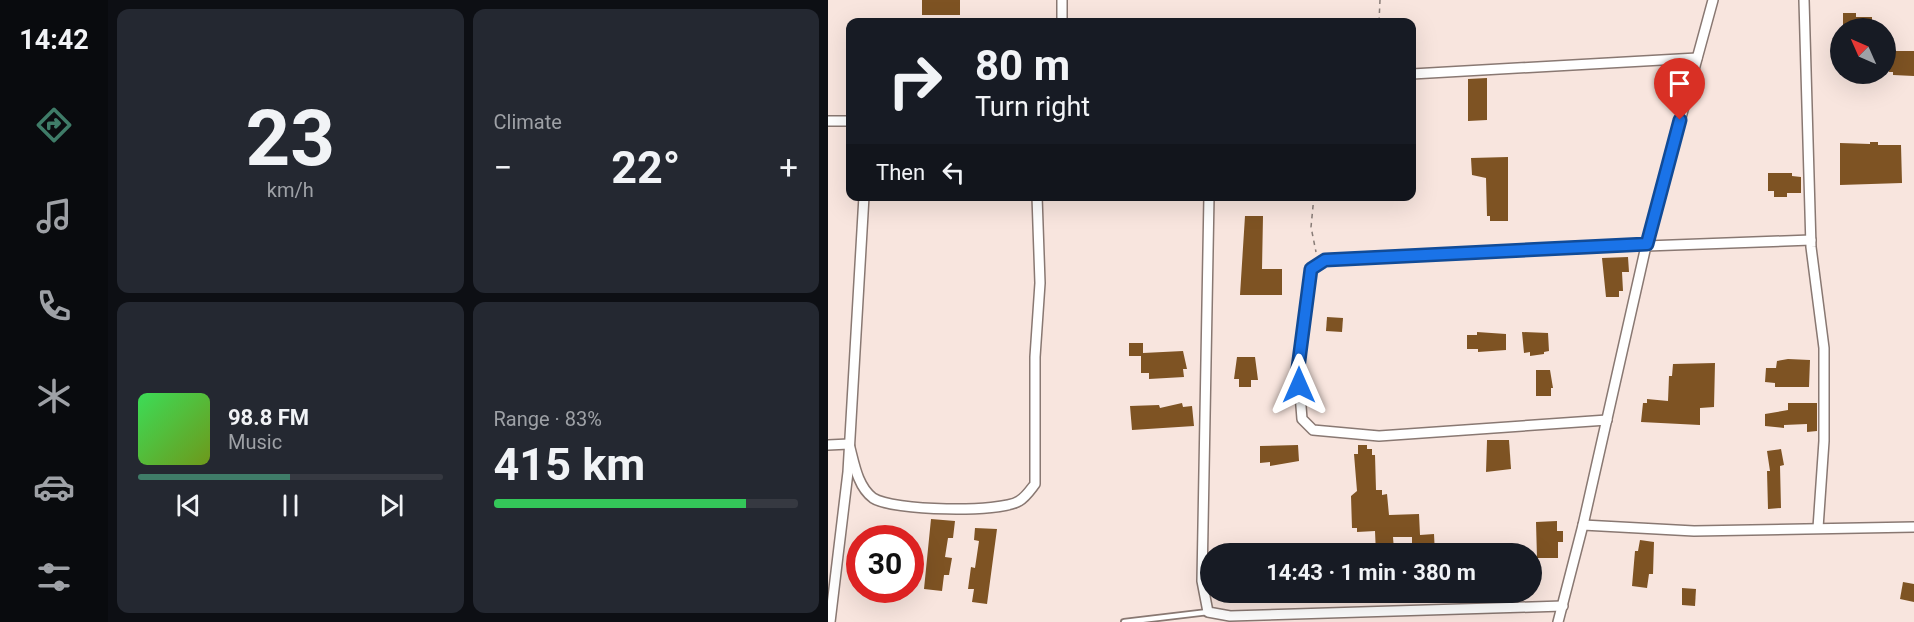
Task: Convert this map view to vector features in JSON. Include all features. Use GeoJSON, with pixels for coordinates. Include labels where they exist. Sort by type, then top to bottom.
{"type":"FeatureCollection","features":[{"type":"Feature","properties":{"kind":"street"},"geometry":{"type":"LineString","coordinates":[[1062,0],[1062,18]]}},
{"type":"Feature","properties":{"kind":"street"},"geometry":{"type":"LineString","coordinates":[[1558,622],[1583,525],[1646,245],[1713,0]]}},
{"type":"Feature","properties":{"kind":"street"},"geometry":{"type":"LineString","coordinates":[[1804,0],[1810,240],[1824,348],[1824,441],[1818,528]]}},
{"type":"Feature","properties":{"kind":"street"},"geometry":{"type":"LineString","coordinates":[[1416,74],[1697,58]]}},
{"type":"Feature","properties":{"kind":"street"},"geometry":{"type":"LineString","coordinates":[[828,121],[846,122]]}},
{"type":"Feature","properties":{"kind":"street"},"geometry":{"type":"LineString","coordinates":[[830,622],[849,444],[864,201]]}},
{"type":"Feature","properties":{"kind":"street"},"geometry":{"type":"LineString","coordinates":[[849,444],[865,491],[875,499],[889,504],[932,509],[1002,506],[1018,502],[1035,483],[1035,357],[1040,283],[1037,201]]}},
{"type":"Feature","properties":{"kind":"street"},"geometry":{"type":"LineString","coordinates":[[1209,201],[1202,569],[1208,612],[1230,616],[1563,606]]}},
{"type":"Feature","properties":{"kind":"street"},"geometry":{"type":"LineString","coordinates":[[1607,420],[1379,436],[1313,430],[1302,419],[1298,368],[1311,269],[1325,260],[1400,254],[1810,240]]}},
{"type":"Feature","properties":{"kind":"street"},"geometry":{"type":"LineString","coordinates":[[828,444],[849,444]]}},
{"type":"Feature","properties":{"kind":"street"},"geometry":{"type":"LineString","coordinates":[[1583,525],[1694,531],[1914,527]]}},
{"type":"Feature","properties":{"kind":"lane"},"geometry":{"type":"LineString","coordinates":[[1124,622],[1208,612]]}},
{"type":"Feature","properties":{"kind":"path"},"geometry":{"type":"LineString","coordinates":[[1379,18],[1380,0]]}},
{"type":"Feature","properties":{"kind":"path"},"geometry":{"type":"LineString","coordinates":[[1314,201],[1311,227],[1319,264]]}},
{"type":"Feature","properties":{"kind":"building"},"geometry":{"type":"Polygon","coordinates":[[[922,0],[960,0],[960,15],[922,15],[922,0]]]}},
{"type":"Feature","properties":{"kind":"building"},"geometry":{"type":"Polygon","coordinates":[[[1843,13],[1856,13],[1856,17],[1872,17],[1872,18],[1843,18],[1843,13]]]}},
{"type":"Feature","properties":{"kind":"building"},"geometry":{"type":"Polygon","coordinates":[[[1896,51],[1914,51],[1914,76],[1896,75],[1896,51]]]}},
{"type":"Feature","properties":{"kind":"building"},"geometry":{"type":"Polygon","coordinates":[[[1487,78],[1487,120],[1468,121],[1468,79],[1487,78]]]}},
{"type":"Feature","properties":{"kind":"building"},"geometry":{"type":"Polygon","coordinates":[[[1870,142],[1878,142],[1878,145],[1901,145],[1902,183],[1840,185],[1840,143],[1870,144],[1870,142]]]}},
{"type":"Feature","properties":{"kind":"building"},"geometry":{"type":"Polygon","coordinates":[[[1508,157],[1508,221],[1490,221],[1490,216],[1487,216],[1486,178],[1472,175],[1471,158],[1508,157]]]}},
{"type":"Feature","properties":{"kind":"building"},"geometry":{"type":"Polygon","coordinates":[[[1768,173],[1792,173],[1792,176],[1801,177],[1801,193],[1787,193],[1787,197],[1774,197],[1774,191],[1768,191],[1768,173]]]}},
{"type":"Feature","properties":{"kind":"building"},"geometry":{"type":"Polygon","coordinates":[[[1245,216],[1263,216],[1262,269],[1282,269],[1282,295],[1240,295],[1245,216]]]}},
{"type":"Feature","properties":{"kind":"building"},"geometry":{"type":"Polygon","coordinates":[[[1628,257],[1629,272],[1622,272],[1623,291],[1619,291],[1619,297],[1606,297],[1602,258],[1628,257]]]}},
{"type":"Feature","properties":{"kind":"building"},"geometry":{"type":"Polygon","coordinates":[[[1327,317],[1343,318],[1342,332],[1326,331],[1327,317]]]}},
{"type":"Feature","properties":{"kind":"building"},"geometry":{"type":"Polygon","coordinates":[[[1477,332],[1506,334],[1506,350],[1478,352],[1478,349],[1467,349],[1467,335],[1477,335],[1477,332]]]}},
{"type":"Feature","properties":{"kind":"building"},"geometry":{"type":"Polygon","coordinates":[[[1522,332],[1548,333],[1549,351],[1530,356],[1530,352],[1524,353],[1522,332]]]}},
{"type":"Feature","properties":{"kind":"building"},"geometry":{"type":"Polygon","coordinates":[[[1129,343],[1143,343],[1143,353],[1183,351],[1187,369],[1183,369],[1184,377],[1149,379],[1149,373],[1141,373],[1141,356],[1129,356],[1129,343]]]}},
{"type":"Feature","properties":{"kind":"building"},"geometry":{"type":"Polygon","coordinates":[[[1237,357],[1255,357],[1258,380],[1251,380],[1251,387],[1239,387],[1239,379],[1234,379],[1237,357]]]}},
{"type":"Feature","properties":{"kind":"building"},"geometry":{"type":"Polygon","coordinates":[[[1810,360],[1809,387],[1775,387],[1775,383],[1765,382],[1766,368],[1776,368],[1777,361],[1810,360]]]}},
{"type":"Feature","properties":{"kind":"building"},"geometry":{"type":"Polygon","coordinates":[[[1715,363],[1714,407],[1700,408],[1700,425],[1641,422],[1643,403],[1647,403],[1647,399],[1668,401],[1669,376],[1672,376],[1673,364],[1715,363]]]}},
{"type":"Feature","properties":{"kind":"building"},"geometry":{"type":"Polygon","coordinates":[[[1536,370],[1550,370],[1553,388],[1551,388],[1551,396],[1536,396],[1536,370]]]}},
{"type":"Feature","properties":{"kind":"building"},"geometry":{"type":"Polygon","coordinates":[[[1182,403],[1183,407],[1192,406],[1194,426],[1132,430],[1130,406],[1159,405],[1160,408],[1182,403]]]}},
{"type":"Feature","properties":{"kind":"building"},"geometry":{"type":"Polygon","coordinates":[[[1788,403],[1817,403],[1817,431],[1807,432],[1807,424],[1784,425],[1784,428],[1765,426],[1765,414],[1788,410],[1788,403]]]}},
{"type":"Feature","properties":{"kind":"building"},"geometry":{"type":"Polygon","coordinates":[[[1487,440],[1509,440],[1511,469],[1486,472],[1487,440]]]}},
{"type":"Feature","properties":{"kind":"building"},"geometry":{"type":"Polygon","coordinates":[[[1298,445],[1299,461],[1270,466],[1270,462],[1260,463],[1260,446],[1298,445]]]}},
{"type":"Feature","properties":{"kind":"building"},"geometry":{"type":"Polygon","coordinates":[[[1358,445],[1367,445],[1367,449],[1372,449],[1372,455],[1375,455],[1376,490],[1382,490],[1382,495],[1387,494],[1389,515],[1419,514],[1420,535],[1434,534],[1434,543],[1412,543],[1412,537],[1393,537],[1393,543],[1376,543],[1375,531],[1357,532],[1357,528],[1352,528],[1351,496],[1357,491],[1354,454],[1358,454],[1358,445]]]}},
{"type":"Feature","properties":{"kind":"building"},"geometry":{"type":"Polygon","coordinates":[[[1781,449],[1784,465],[1780,466],[1781,508],[1768,509],[1767,471],[1770,471],[1767,451],[1781,449]]]}},
{"type":"Feature","properties":{"kind":"building"},"geometry":{"type":"Polygon","coordinates":[[[931,519],[955,521],[953,538],[948,538],[945,557],[952,558],[949,575],[944,575],[942,591],[924,589],[931,519]]]}},
{"type":"Feature","properties":{"kind":"building"},"geometry":{"type":"Polygon","coordinates":[[[1557,521],[1557,531],[1563,531],[1563,542],[1558,542],[1558,558],[1542,558],[1542,543],[1537,543],[1536,522],[1557,521]]]}},
{"type":"Feature","properties":{"kind":"building"},"geometry":{"type":"Polygon","coordinates":[[[975,528],[997,529],[987,604],[972,602],[974,589],[968,589],[971,567],[975,568],[979,541],[974,540],[975,528]]]}},
{"type":"Feature","properties":{"kind":"building"},"geometry":{"type":"Polygon","coordinates":[[[1640,540],[1654,542],[1653,574],[1649,574],[1647,588],[1632,586],[1635,551],[1638,551],[1640,540]]]}},
{"type":"Feature","properties":{"kind":"building"},"geometry":{"type":"Polygon","coordinates":[[[1903,582],[1914,584],[1914,602],[1900,599],[1903,582]]]}},
{"type":"Feature","properties":{"kind":"building"},"geometry":{"type":"Polygon","coordinates":[[[1682,588],[1696,589],[1695,606],[1682,605],[1682,588]]]}},
{"type":"Feature","properties":{"kind":"route"},"geometry":{"type":"LineString","coordinates":[[1299,385],[1298,368],[1311,269],[1325,260],[1400,254],[1647,244],[1680,120]]}}]}
